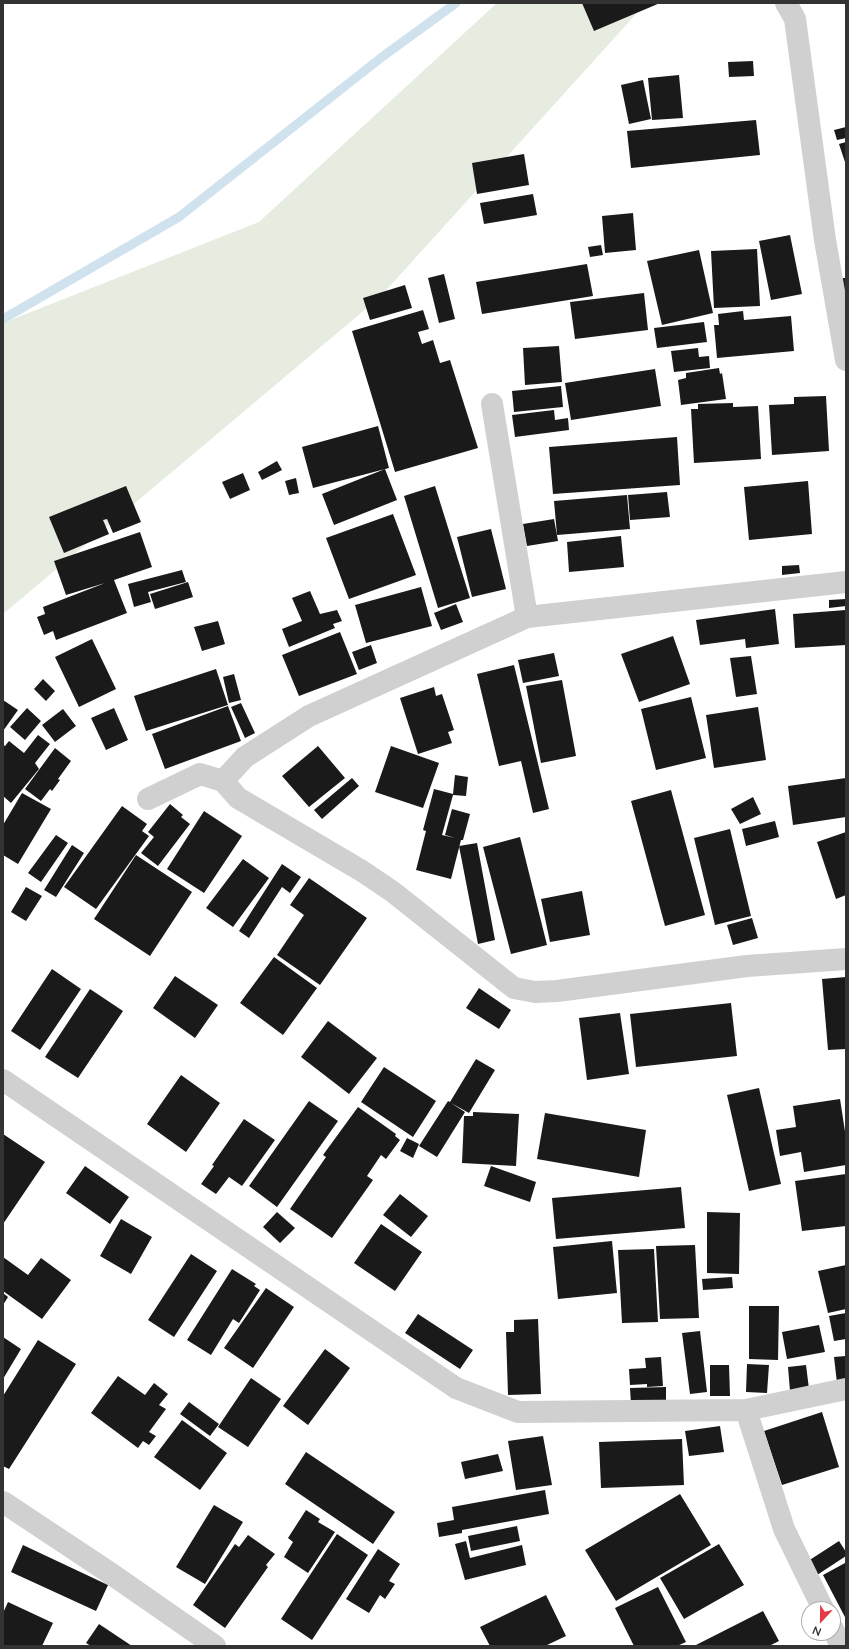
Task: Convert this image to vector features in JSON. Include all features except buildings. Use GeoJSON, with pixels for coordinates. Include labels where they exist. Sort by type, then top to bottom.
{"type":"FeatureCollection","features":[{"type":"Feature","properties":{"kind":"street"},"geometry":{"type":"LineString","coordinates":[[786,3],[795,19],[825,240],[846,360]]}},
{"type":"Feature","properties":{"kind":"street"},"geometry":{"type":"LineString","coordinates":[[492,404],[527,617]]}},
{"type":"Feature","properties":{"kind":"street"},"geometry":{"type":"LineString","coordinates":[[224,781],[245,757],[309,716],[527,617],[846,582]]}},
{"type":"Feature","properties":{"kind":"street"},"geometry":{"type":"LineString","coordinates":[[148,799],[200,774],[224,781],[238,798],[362,871],[394,892],[514,988],[535,992],[557,991],[747,966],[846,959]]}},
{"type":"Feature","properties":{"kind":"street"},"geometry":{"type":"LineString","coordinates":[[3,1080],[456,1388],[518,1412],[746,1410],[846,1389]]}},
{"type":"Feature","properties":{"kind":"street"},"geometry":{"type":"LineString","coordinates":[[746,1410],[784,1529],[819,1601]]}},
{"type":"Feature","properties":{"kind":"street"},"geometry":{"type":"LineString","coordinates":[[3,1502],[110,1572],[215,1646]]}},
{"type":"Feature","properties":{"kind":"shaded area"},"geometry":{"type":"Polygon","coordinates":[[[497,3],[646,3],[380,297],[3,614],[3,323],[259,222],[497,3]]]}},
{"type":"Feature","properties":{"kind":"waterway"},"geometry":{"type":"LineString","coordinates":[[3,319],[179,217],[382,57],[456,3]]}}]}
